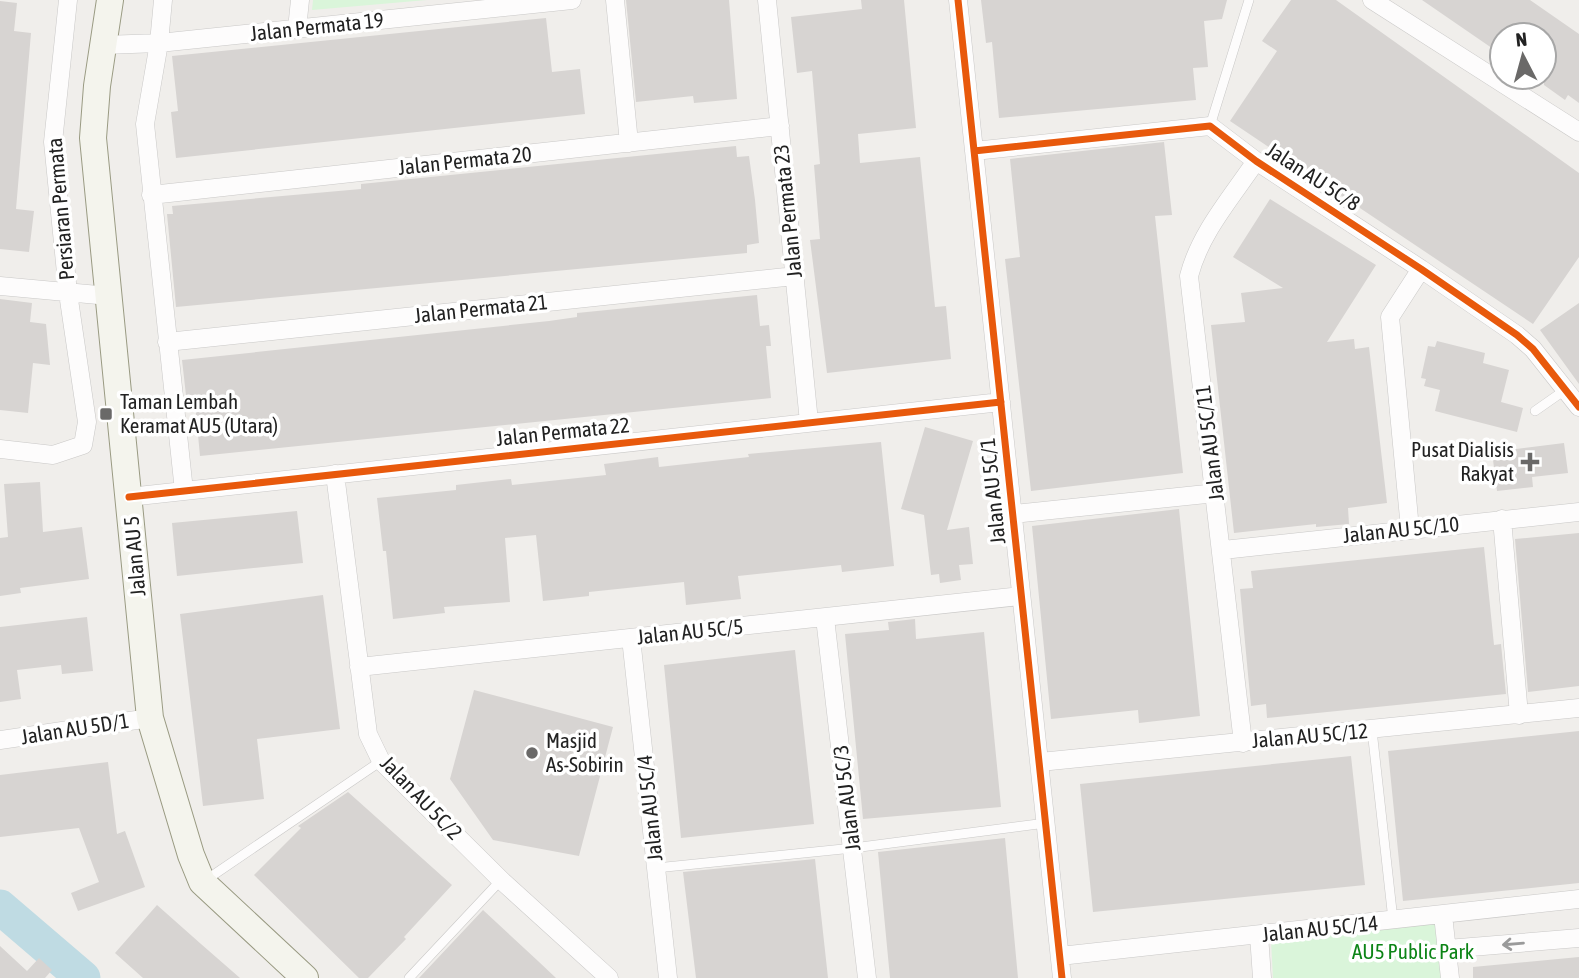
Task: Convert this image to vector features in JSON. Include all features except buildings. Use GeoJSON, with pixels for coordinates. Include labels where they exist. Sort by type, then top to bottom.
{"type":"FeatureCollection","features":[{"type":"Feature","properties":{"kind":"main road","name":"Jalan AU 5"},"geometry":{"type":"LineString","coordinates":[[110,0],[97,86],[93,138],[150,718],[191,855],[202,882],[305,978]]}},
{"type":"Feature","properties":{"kind":"street","name":"Persiaran Permata"},"geometry":{"type":"LineString","coordinates":[[0,449],[52,455],[83,445],[87,422],[68,293],[52,142],[68,0]]}},
{"type":"Feature","properties":{"kind":"street"},"geometry":{"type":"LineString","coordinates":[[163,0],[159,43],[145,124],[184,491]]}},
{"type":"Feature","properties":{"kind":"street"},"geometry":{"type":"LineString","coordinates":[[297,29],[300,0]]}},
{"type":"Feature","properties":{"kind":"street","name":"Jalan Permata 19"},"geometry":{"type":"LineString","coordinates":[[104,45],[159,43],[572,0]]}},
{"type":"Feature","properties":{"kind":"street"},"geometry":{"type":"LineString","coordinates":[[615,0],[629,143]]}},
{"type":"Feature","properties":{"kind":"street","name":"Jalan Permata 23"},"geometry":{"type":"LineString","coordinates":[[767,0],[809,422]]}},
{"type":"Feature","properties":{"kind":"street","name":"Jalan AU 5C/1"},"geometry":{"type":"LineString","coordinates":[[958,0],[1062,978]]}},
{"type":"Feature","properties":{"kind":"street"},"geometry":{"type":"LineString","coordinates":[[1372,0],[1579,132]]}},
{"type":"Feature","properties":{"kind":"street","name":"Jalan Permata 20"},"geometry":{"type":"LineString","coordinates":[[151,195],[779,126]]}},
{"type":"Feature","properties":{"kind":"street"},"geometry":{"type":"LineString","coordinates":[[974,151],[1210,126]]}},
{"type":"Feature","properties":{"kind":"street","name":"Jalan AU 5C/8"},"geometry":{"type":"LineString","coordinates":[[1210,126],[1256,161],[1517,335],[1533,349],[1579,407]]}},
{"type":"Feature","properties":{"kind":"street","name":"Jalan AU 5C/11"},"geometry":{"type":"LineString","coordinates":[[1243,743],[1223,550],[1189,276],[1203,239],[1256,161]]}},
{"type":"Feature","properties":{"kind":"street"},"geometry":{"type":"LineString","coordinates":[[1410,529],[1390,317],[1421,269]]}},
{"type":"Feature","properties":{"kind":"street","name":"Jalan Permata 21"},"geometry":{"type":"LineString","coordinates":[[167,342],[795,276]]}},
{"type":"Feature","properties":{"kind":"street"},"geometry":{"type":"LineString","coordinates":[[0,286],[109,296]]}},
{"type":"Feature","properties":{"kind":"street","name":"Jalan Permata 22"},"geometry":{"type":"LineString","coordinates":[[129,497],[1001,402]]}},
{"type":"Feature","properties":{"kind":"street","name":"Jalan AU 5C/2"},"geometry":{"type":"LineString","coordinates":[[335,474],[368,734],[381,761],[501,880],[609,978]]}},
{"type":"Feature","properties":{"kind":"street"},"geometry":{"type":"LineString","coordinates":[[1013,514],[1216,493]]}},
{"type":"Feature","properties":{"kind":"street","name":"Jalan AU 5C/10"},"geometry":{"type":"LineString","coordinates":[[1223,550],[1579,512]]}},
{"type":"Feature","properties":{"kind":"street"},"geometry":{"type":"LineString","coordinates":[[1502,519],[1518,715]]}},
{"type":"Feature","properties":{"kind":"street","name":"Jalan AU 5C/5"},"geometry":{"type":"LineString","coordinates":[[359,667],[1021,596]]}},
{"type":"Feature","properties":{"kind":"street","name":"Jalan AU 5C/3"},"geometry":{"type":"LineString","coordinates":[[825,618],[867,978]]}},
{"type":"Feature","properties":{"kind":"street","name":"Jalan AU 5C/4"},"geometry":{"type":"LineString","coordinates":[[631,638],[668,978]]}},
{"type":"Feature","properties":{"kind":"street","name":"Jalan AU 5C/12"},"geometry":{"type":"LineString","coordinates":[[1040,762],[1579,708]]}},
{"type":"Feature","properties":{"kind":"street","name":"Jalan AU 5D/1"},"geometry":{"type":"LineString","coordinates":[[0,740],[150,718]]}},
{"type":"Feature","properties":{"kind":"street","name":"Jalan AU 5C/14"},"geometry":{"type":"LineString","coordinates":[[1060,956],[1579,899]]}},
{"type":"Feature","properties":{"kind":"street"},"geometry":{"type":"LineString","coordinates":[[1444,915],[1450,978]]}},
{"type":"Feature","properties":{"kind":"street"},"geometry":{"type":"LineString","coordinates":[[1259,935],[1262,978]]}},
{"type":"Feature","properties":{"kind":"street"},"geometry":{"type":"LineString","coordinates":[[1447,949],[1579,938]]}},
{"type":"Feature","properties":{"kind":"lane"},"geometry":{"type":"LineString","coordinates":[[1210,126],[1249,0]]}},
{"type":"Feature","properties":{"kind":"lane"},"geometry":{"type":"LineString","coordinates":[[1535,411],[1565,390]]}},
{"type":"Feature","properties":{"kind":"lane"},"geometry":{"type":"LineString","coordinates":[[1372,730],[1393,921]]}},
{"type":"Feature","properties":{"kind":"lane"},"geometry":{"type":"LineString","coordinates":[[202,882],[381,761]]}},
{"type":"Feature","properties":{"kind":"lane"},"geometry":{"type":"LineString","coordinates":[[656,868],[853,848],[1046,823]]}},
{"type":"Feature","properties":{"kind":"lane"},"geometry":{"type":"LineString","coordinates":[[409,978],[501,880]]}},
{"type":"Feature","properties":{"kind":"green space"},"geometry":{"type":"Polygon","coordinates":[[[313,0],[427,0],[312,10],[313,0]]]}},
{"type":"Feature","properties":{"kind":"green space","name":"AU5 Public Park"},"geometry":{"type":"Polygon","coordinates":[[[1439,923],[1444,978],[1273,978],[1271,940],[1439,923]]]}},
{"type":"Feature","properties":{"kind":"waterway"},"geometry":{"type":"LineString","coordinates":[[0,907],[83,978]]}},
{"type":"Feature","properties":{"kind":"cycle path"},"geometry":{"type":"LineString","coordinates":[[958,0],[1062,978]]}},
{"type":"Feature","properties":{"kind":"cycle path"},"geometry":{"type":"LineString","coordinates":[[974,151],[1210,126],[1256,161],[1517,335],[1533,349],[1579,407]]}},
{"type":"Feature","properties":{"kind":"cycle path"},"geometry":{"type":"LineString","coordinates":[[129,497],[1001,402]]}},
{"type":"Feature","properties":{"kind":"place","name":"Taman Lembah Keramat AU5 (Utara)"},"geometry":{"type":"Point","coordinates":[106,414]}},
{"type":"Feature","properties":{"kind":"place","name":"Pusat Dialisis Rakyat"},"geometry":{"type":"Point","coordinates":[1530,462]}},
{"type":"Feature","properties":{"kind":"place","name":"Masjid As-Sobirin"},"geometry":{"type":"Point","coordinates":[532,753]}}]}
